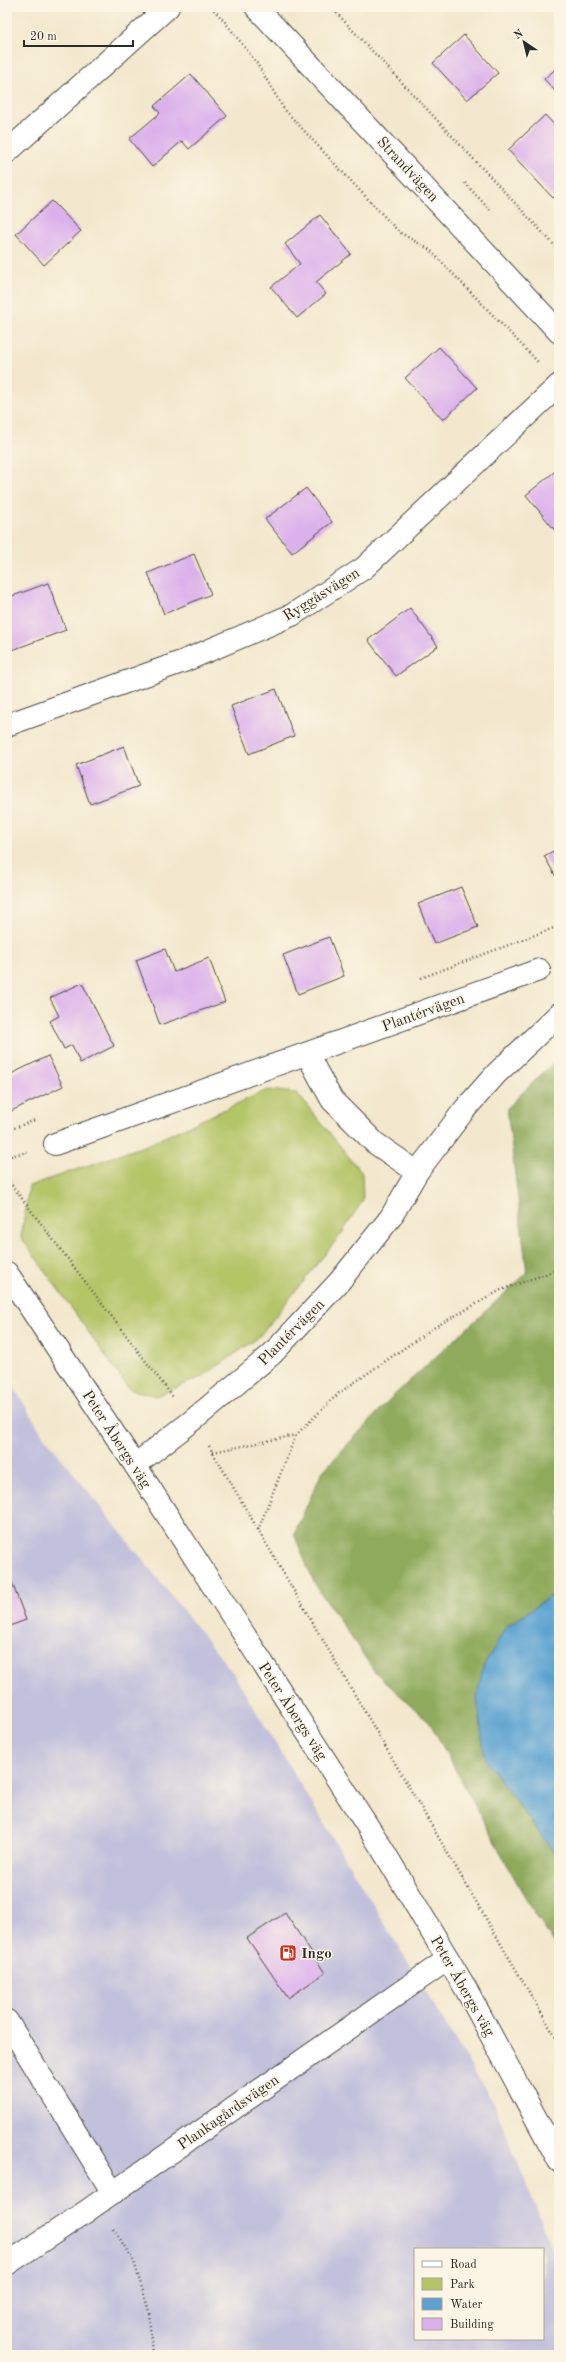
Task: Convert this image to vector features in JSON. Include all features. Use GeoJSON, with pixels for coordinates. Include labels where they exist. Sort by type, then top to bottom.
{"type":"FeatureCollection","features":[{"type":"Feature","properties":{"kind":"street"},"geometry":{"type":"LineString","coordinates":[[7,152],[168,7]]}},
{"type":"Feature","properties":{"kind":"street","name":"Strandvägen"},"geometry":{"type":"LineString","coordinates":[[256,7],[559,332]]}},
{"type":"Feature","properties":{"kind":"street","name":"Ryggåsvägen"},"geometry":{"type":"LineString","coordinates":[[7,725],[184,661],[292,615],[364,568],[559,385]]}},
{"type":"Feature","properties":{"kind":"street","name":"Plantérvägen"},"geometry":{"type":"LineString","coordinates":[[55,1144],[539,970]]}},
{"type":"Feature","properties":{"kind":"street","name":"Plantérvägen"},"geometry":{"type":"LineString","coordinates":[[134,1465],[192,1421],[272,1354],[339,1282],[391,1216],[417,1172],[465,1109],[496,1074],[559,1014]]}},
{"type":"Feature","properties":{"kind":"street"},"geometry":{"type":"LineString","coordinates":[[307,1054],[332,1100],[375,1143],[417,1172]]}},
{"type":"Feature","properties":{"kind":"street","name":"Peter Åbergs väg"},"geometry":{"type":"LineString","coordinates":[[7,1273],[134,1465],[381,1847],[448,1958],[559,2161]]}},
{"type":"Feature","properties":{"kind":"street","name":"Plankagårdsvägen"},"geometry":{"type":"LineString","coordinates":[[7,2264],[105,2198],[448,1958]]}},
{"type":"Feature","properties":{"kind":"street"},"geometry":{"type":"LineString","coordinates":[[7,2021],[105,2198]]}},
{"type":"Feature","properties":{"kind":"path"},"geometry":{"type":"LineString","coordinates":[[211,7],[226,22],[256,62],[284,109],[399,232],[430,250],[559,385]]}},
{"type":"Feature","properties":{"kind":"path"},"geometry":{"type":"LineString","coordinates":[[331,7],[559,250]]}},
{"type":"Feature","properties":{"kind":"path"},"geometry":{"type":"LineString","coordinates":[[7,1179],[192,1421],[213,1452],[559,2043]]}},
{"type":"Feature","properties":{"kind":"path"},"geometry":{"type":"LineString","coordinates":[[258,1530],[296,1435],[339,1393],[435,1327],[501,1290],[559,1269]]}},
{"type":"Feature","properties":{"kind":"path"},"geometry":{"type":"LineString","coordinates":[[213,1452],[296,1435]]}},
{"type":"Feature","properties":{"kind":"path"},"geometry":{"type":"LineString","coordinates":[[105,2198],[134,2262],[149,2311],[152,2355]]}},
{"type":"Feature","properties":{"kind":"shaded area"},"geometry":{"type":"Polygon","coordinates":[[[7,1376],[43,1435],[233,1673],[495,2106],[559,2265],[559,2355],[7,2355],[7,1376]]]}},
{"type":"Feature","properties":{"kind":"green space"},"geometry":{"type":"Polygon","coordinates":[[[559,1057],[559,1590],[506,1627],[485,1760],[559,1859],[559,1952],[521,1890],[430,1723],[375,1672],[314,1583],[294,1534],[322,1472],[391,1398],[527,1273],[507,1108],[559,1057]]]}},
{"type":"Feature","properties":{"kind":"green space"},"geometry":{"type":"Polygon","coordinates":[[[267,1090],[297,1093],[362,1173],[363,1200],[342,1233],[258,1338],[202,1377],[156,1396],[129,1389],[21,1237],[29,1186],[147,1145],[267,1090]]]}},
{"type":"Feature","properties":{"kind":"water"},"geometry":{"type":"Polygon","coordinates":[[[559,1590],[559,1859],[485,1760],[477,1697],[483,1667],[506,1627],[559,1590]]]}},
{"type":"Feature","properties":{"kind":"building"},"geometry":{"type":"Polygon","coordinates":[[[464,35],[498,73],[467,100],[433,63],[464,35]]]}},
{"type":"Feature","properties":{"kind":"building"},"geometry":{"type":"Polygon","coordinates":[[[559,66],[559,95],[544,79],[559,66]]]}},
{"type":"Feature","properties":{"kind":"building"},"geometry":{"type":"Polygon","coordinates":[[[191,74],[227,116],[189,149],[182,141],[152,167],[129,139],[160,113],[154,106],[191,74]]]}},
{"type":"Feature","properties":{"kind":"building"},"geometry":{"type":"Polygon","coordinates":[[[545,115],[559,130],[559,192],[553,198],[508,150],[545,115]]]}},
{"type":"Feature","properties":{"kind":"building"},"geometry":{"type":"Polygon","coordinates":[[[52,201],[81,231],[44,265],[16,234],[52,201]]]}},
{"type":"Feature","properties":{"kind":"building"},"geometry":{"type":"Polygon","coordinates":[[[320,215],[351,254],[316,282],[326,294],[297,318],[271,287],[300,264],[285,244],[320,215]]]}},
{"type":"Feature","properties":{"kind":"building"},"geometry":{"type":"Polygon","coordinates":[[[439,347],[477,388],[443,420],[405,378],[439,347]]]}},
{"type":"Feature","properties":{"kind":"building"},"geometry":{"type":"Polygon","coordinates":[[[559,468],[559,533],[558,534],[526,495],[559,468]]]}},
{"type":"Feature","properties":{"kind":"building"},"geometry":{"type":"Polygon","coordinates":[[[306,488],[332,522],[292,553],[265,519],[306,488]]]}},
{"type":"Feature","properties":{"kind":"building"},"geometry":{"type":"Polygon","coordinates":[[[194,554],[211,594],[164,614],[148,573],[194,554]]]}},
{"type":"Feature","properties":{"kind":"building"},"geometry":{"type":"Polygon","coordinates":[[[48,583],[66,630],[7,652],[7,598],[48,583]]]}},
{"type":"Feature","properties":{"kind":"building"},"geometry":{"type":"Polygon","coordinates":[[[410,608],[438,646],[396,676],[368,640],[410,608]]]}},
{"type":"Feature","properties":{"kind":"building"},"geometry":{"type":"Polygon","coordinates":[[[276,689],[294,736],[249,754],[231,706],[276,689]]]}},
{"type":"Feature","properties":{"kind":"building"},"geometry":{"type":"Polygon","coordinates":[[[124,746],[139,786],[90,804],[76,765],[124,746]]]}},
{"type":"Feature","properties":{"kind":"building"},"geometry":{"type":"Polygon","coordinates":[[[559,848],[559,882],[544,856],[559,848]]]}},
{"type":"Feature","properties":{"kind":"building"},"geometry":{"type":"Polygon","coordinates":[[[461,887],[478,927],[434,944],[418,904],[461,887]]]}},
{"type":"Feature","properties":{"kind":"building"},"geometry":{"type":"Polygon","coordinates":[[[329,937],[344,976],[298,994],[283,955],[329,937]]]}},
{"type":"Feature","properties":{"kind":"building"},"geometry":{"type":"Polygon","coordinates":[[[165,949],[174,972],[209,958],[225,1002],[160,1025],[136,960],[165,949]]]}},
{"type":"Feature","properties":{"kind":"building"},"geometry":{"type":"Polygon","coordinates":[[[82,983],[114,1046],[80,1063],[72,1045],[64,1049],[50,1021],[59,1016],[50,998],[82,983]]]}},
{"type":"Feature","properties":{"kind":"building"},"geometry":{"type":"Polygon","coordinates":[[[48,1056],[63,1086],[7,1113],[7,1076],[48,1056]]]}},
{"type":"Feature","properties":{"kind":"building"},"geometry":{"type":"Polygon","coordinates":[[[7,1569],[26,1620],[7,1627],[7,1569]]]}},
{"type":"Feature","properties":{"kind":"building"},"geometry":{"type":"Polygon","coordinates":[[[285,1913],[325,1973],[288,1998],[247,1938],[285,1913]]]}},
{"type":"Feature","properties":{"kind":"place","name":"Ingo"},"geometry":{"type":"Point","coordinates":[288,1953]}}]}
